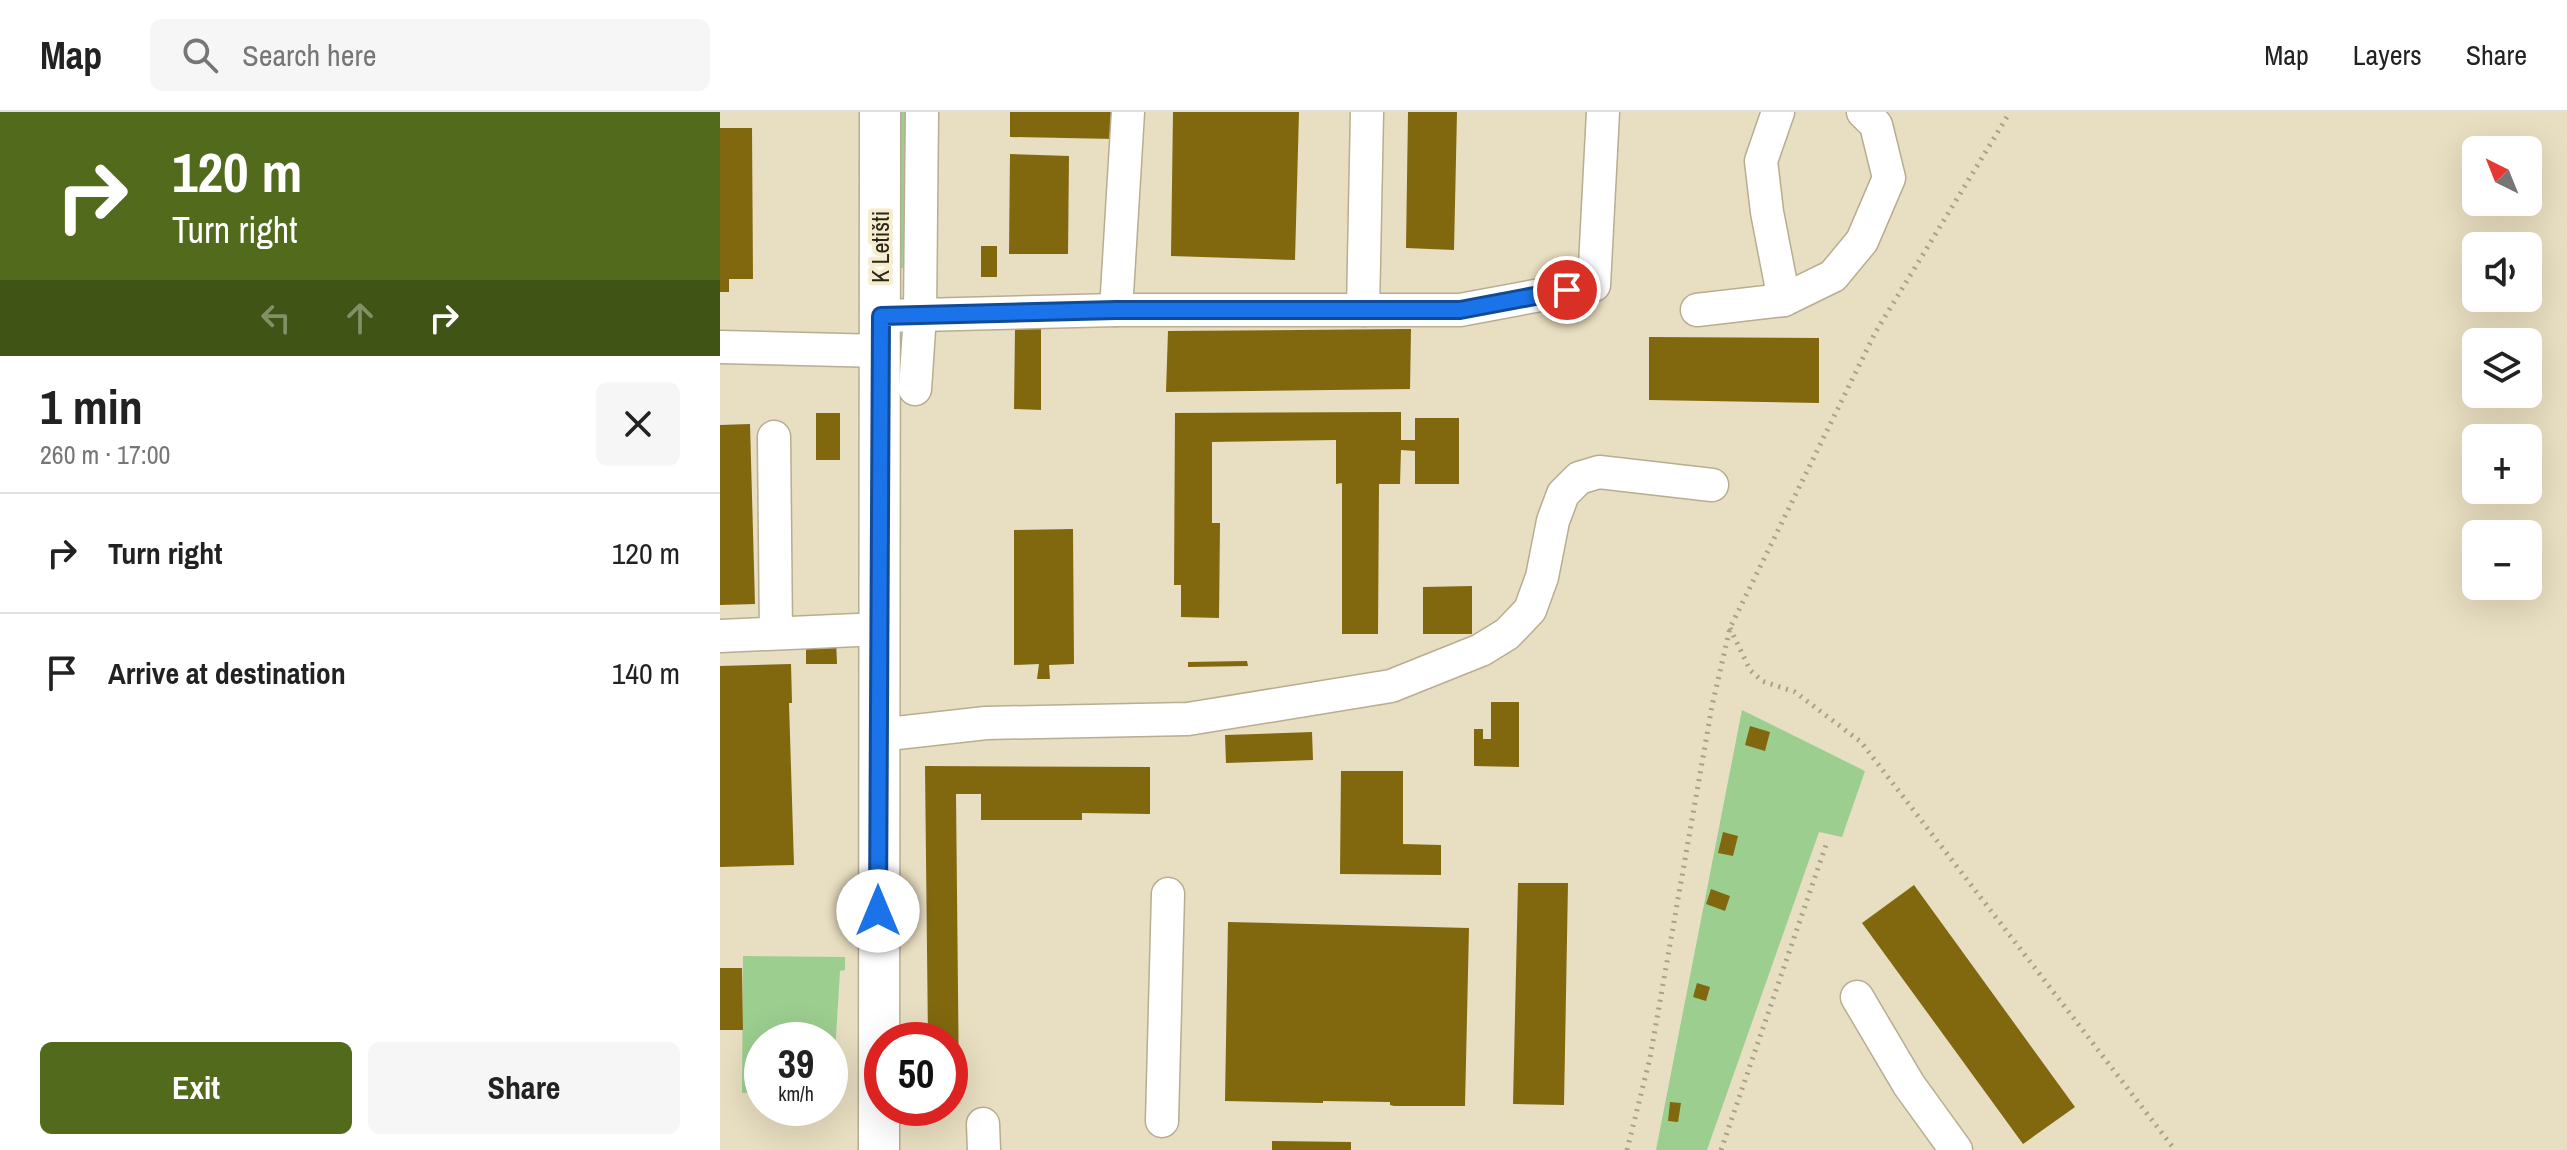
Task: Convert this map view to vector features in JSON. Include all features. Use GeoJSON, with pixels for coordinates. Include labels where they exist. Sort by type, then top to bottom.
{"type":"FeatureCollection","features":[{"type":"Feature","properties":{"kind":"main road","name":"K Letišti"},"geometry":{"type":"LineString","coordinates":[[879,1150],[880,629],[894,328],[880,112]]}},
{"type":"Feature","properties":{"kind":"lane"},"geometry":{"type":"LineString","coordinates":[[915,389],[894,328],[922,112]]}},
{"type":"Feature","properties":{"kind":"lane"},"geometry":{"type":"LineString","coordinates":[[1116,310],[1128,112]]}},
{"type":"Feature","properties":{"kind":"lane"},"geometry":{"type":"LineString","coordinates":[[1363,310],[1367,112]]}},
{"type":"Feature","properties":{"kind":"lane"},"geometry":{"type":"LineString","coordinates":[[720,347],[894,328],[1116,310],[1460,310],[1594,285],[1603,112]]}},
{"type":"Feature","properties":{"kind":"lane"},"geometry":{"type":"LineString","coordinates":[[1778,112],[1761,161],[1767,212],[1784,300]]}},
{"type":"Feature","properties":{"kind":"lane"},"geometry":{"type":"LineString","coordinates":[[1697,310],[1784,300],[1833,276],[1862,241],[1889,178],[1876,125],[1863,112]]}},
{"type":"Feature","properties":{"kind":"lane"},"geometry":{"type":"LineString","coordinates":[[774,437],[776,633]]}},
{"type":"Feature","properties":{"kind":"lane"},"geometry":{"type":"LineString","coordinates":[[879,735],[986,723],[1188,719],[1391,686],[1481,650],[1507,634],[1530,610],[1542,577],[1553,521],[1563,494],[1579,478],[1599,472],[1712,485]]}},
{"type":"Feature","properties":{"kind":"lane"},"geometry":{"type":"LineString","coordinates":[[720,636],[880,629]]}},
{"type":"Feature","properties":{"kind":"lane"},"geometry":{"type":"LineString","coordinates":[[1162,1121],[1168,894]]}},
{"type":"Feature","properties":{"kind":"lane"},"geometry":{"type":"LineString","coordinates":[[1857,997],[1909,1085],[1956,1150]]}},
{"type":"Feature","properties":{"kind":"path"},"geometry":{"type":"LineString","coordinates":[[1627,1150],[1650,1058],[1712,706],[1730,628],[1875,333],[2010,112]]}},
{"type":"Feature","properties":{"kind":"path"},"geometry":{"type":"LineString","coordinates":[[1730,628],[1750,670],[1756,676],[1795,692],[1861,742],[2175,1150]]}},
{"type":"Feature","properties":{"kind":"path"},"geometry":{"type":"LineString","coordinates":[[1721,1150],[1827,842]]}},
{"type":"Feature","properties":{"kind":"green space"},"geometry":{"type":"Polygon","coordinates":[[[896,112],[906,112],[905,268],[897,268],[896,112]]]}},
{"type":"Feature","properties":{"kind":"green space"},"geometry":{"type":"Polygon","coordinates":[[[1742,710],[1865,771],[1842,837],[1819,832],[1707,1150],[1656,1150],[1742,710]]]}},
{"type":"Feature","properties":{"kind":"green space"},"geometry":{"type":"Polygon","coordinates":[[[743,956],[845,957],[845,970],[840,971],[837,1022],[744,1022],[742,1093],[743,956]]]}},
{"type":"Feature","properties":{"kind":"building"},"geometry":{"type":"Polygon","coordinates":[[[1010,112],[1115,112],[1115,139],[1010,137],[1010,112]]]}},
{"type":"Feature","properties":{"kind":"building"},"geometry":{"type":"Polygon","coordinates":[[[1173,112],[1299,112],[1295,260],[1171,256],[1173,112]]]}},
{"type":"Feature","properties":{"kind":"building"},"geometry":{"type":"Polygon","coordinates":[[[1408,112],[1457,112],[1454,250],[1406,248],[1408,112]]]}},
{"type":"Feature","properties":{"kind":"building"},"geometry":{"type":"Polygon","coordinates":[[[720,128],[752,128],[753,279],[729,279],[729,292],[720,292],[720,128]]]}},
{"type":"Feature","properties":{"kind":"building"},"geometry":{"type":"Polygon","coordinates":[[[1010,154],[1069,156],[1068,254],[1009,254],[1010,154]]]}},
{"type":"Feature","properties":{"kind":"building"},"geometry":{"type":"Polygon","coordinates":[[[981,246],[997,246],[997,277],[981,277],[981,246]]]}},
{"type":"Feature","properties":{"kind":"building"},"geometry":{"type":"Polygon","coordinates":[[[1015,329],[1041,329],[1041,410],[1014,409],[1015,329]]]}},
{"type":"Feature","properties":{"kind":"building"},"geometry":{"type":"Polygon","coordinates":[[[1411,329],[1410,389],[1166,392],[1168,331],[1411,329]]]}},
{"type":"Feature","properties":{"kind":"building"},"geometry":{"type":"Polygon","coordinates":[[[1649,337],[1819,338],[1819,403],[1649,400],[1649,337]]]}},
{"type":"Feature","properties":{"kind":"building"},"geometry":{"type":"Polygon","coordinates":[[[1401,412],[1401,440],[1415,440],[1415,418],[1459,418],[1459,484],[1415,484],[1415,451],[1401,450],[1400,484],[1379,484],[1378,634],[1342,634],[1342,483],[1336,484],[1336,440],[1212,442],[1212,523],[1220,523],[1219,618],[1181,617],[1181,585],[1174,585],[1175,413],[1401,412]]]}},
{"type":"Feature","properties":{"kind":"building"},"geometry":{"type":"Polygon","coordinates":[[[816,413],[840,413],[840,460],[816,460],[816,413]]]}},
{"type":"Feature","properties":{"kind":"building"},"geometry":{"type":"Polygon","coordinates":[[[750,424],[755,604],[720,605],[720,425],[750,424]]]}},
{"type":"Feature","properties":{"kind":"building"},"geometry":{"type":"Polygon","coordinates":[[[1073,529],[1074,664],[1049,665],[1050,679],[1037,679],[1039,664],[1014,665],[1014,530],[1073,529]]]}},
{"type":"Feature","properties":{"kind":"building"},"geometry":{"type":"Polygon","coordinates":[[[1472,586],[1472,634],[1423,634],[1423,587],[1472,586]]]}},
{"type":"Feature","properties":{"kind":"building"},"geometry":{"type":"Polygon","coordinates":[[[836,638],[837,664],[806,664],[806,639],[836,638]]]}},
{"type":"Feature","properties":{"kind":"building"},"geometry":{"type":"Polygon","coordinates":[[[1247,661],[1248,666],[1188,667],[1188,662],[1247,661]]]}},
{"type":"Feature","properties":{"kind":"building"},"geometry":{"type":"Polygon","coordinates":[[[791,664],[792,703],[789,703],[794,865],[720,867],[720,666],[791,664]]]}},
{"type":"Feature","properties":{"kind":"building"},"geometry":{"type":"Polygon","coordinates":[[[1491,702],[1519,702],[1519,767],[1474,766],[1474,729],[1483,729],[1483,739],[1491,739],[1491,702]]]}},
{"type":"Feature","properties":{"kind":"building"},"geometry":{"type":"Polygon","coordinates":[[[1750,726],[1770,732],[1765,751],[1745,745],[1750,726]]]}},
{"type":"Feature","properties":{"kind":"building"},"geometry":{"type":"Polygon","coordinates":[[[1312,732],[1313,760],[1226,763],[1225,735],[1312,732]]]}},
{"type":"Feature","properties":{"kind":"building"},"geometry":{"type":"Polygon","coordinates":[[[925,766],[1150,767],[1150,814],[1082,813],[1082,820],[981,820],[981,794],[956,794],[958,1022],[928,1022],[925,766]]]}},
{"type":"Feature","properties":{"kind":"building"},"geometry":{"type":"Polygon","coordinates":[[[1341,771],[1403,771],[1403,844],[1441,845],[1441,875],[1340,874],[1341,771]]]}},
{"type":"Feature","properties":{"kind":"building"},"geometry":{"type":"Polygon","coordinates":[[[1723,832],[1738,836],[1733,856],[1718,853],[1723,832]]]}},
{"type":"Feature","properties":{"kind":"building"},"geometry":{"type":"Polygon","coordinates":[[[1518,883],[1568,883],[1564,1105],[1513,1104],[1518,883]]]}},
{"type":"Feature","properties":{"kind":"building"},"geometry":{"type":"Polygon","coordinates":[[[1914,885],[2075,1107],[2023,1144],[1862,923],[1914,885]]]}},
{"type":"Feature","properties":{"kind":"building"},"geometry":{"type":"Polygon","coordinates":[[[1711,889],[1730,896],[1725,911],[1706,904],[1711,889]]]}},
{"type":"Feature","properties":{"kind":"building"},"geometry":{"type":"Polygon","coordinates":[[[1228,922],[1469,928],[1465,1106],[1394,1106],[1390,1102],[1225,1101],[1228,922]]]}},
{"type":"Feature","properties":{"kind":"building"},"geometry":{"type":"Polygon","coordinates":[[[720,968],[742,968],[743,1030],[720,1030],[720,968]]]}},
{"type":"Feature","properties":{"kind":"building"},"geometry":{"type":"Polygon","coordinates":[[[1697,983],[1710,987],[1706,1001],[1693,997],[1697,983]]]}},
{"type":"Feature","properties":{"kind":"building"},"geometry":{"type":"Polygon","coordinates":[[[1670,1102],[1681,1103],[1678,1122],[1668,1121],[1670,1102]]]}},
{"type":"Feature","properties":{"kind":"building"},"geometry":{"type":"Polygon","coordinates":[[[1272,1141],[1351,1142],[1351,1150],[1272,1150],[1272,1141]]]}},
{"type":"Feature","properties":{"kind":"route"},"geometry":{"type":"LineString","coordinates":[[878,911],[881,316],[1116,310],[1460,310],[1567,290]]}}]}
